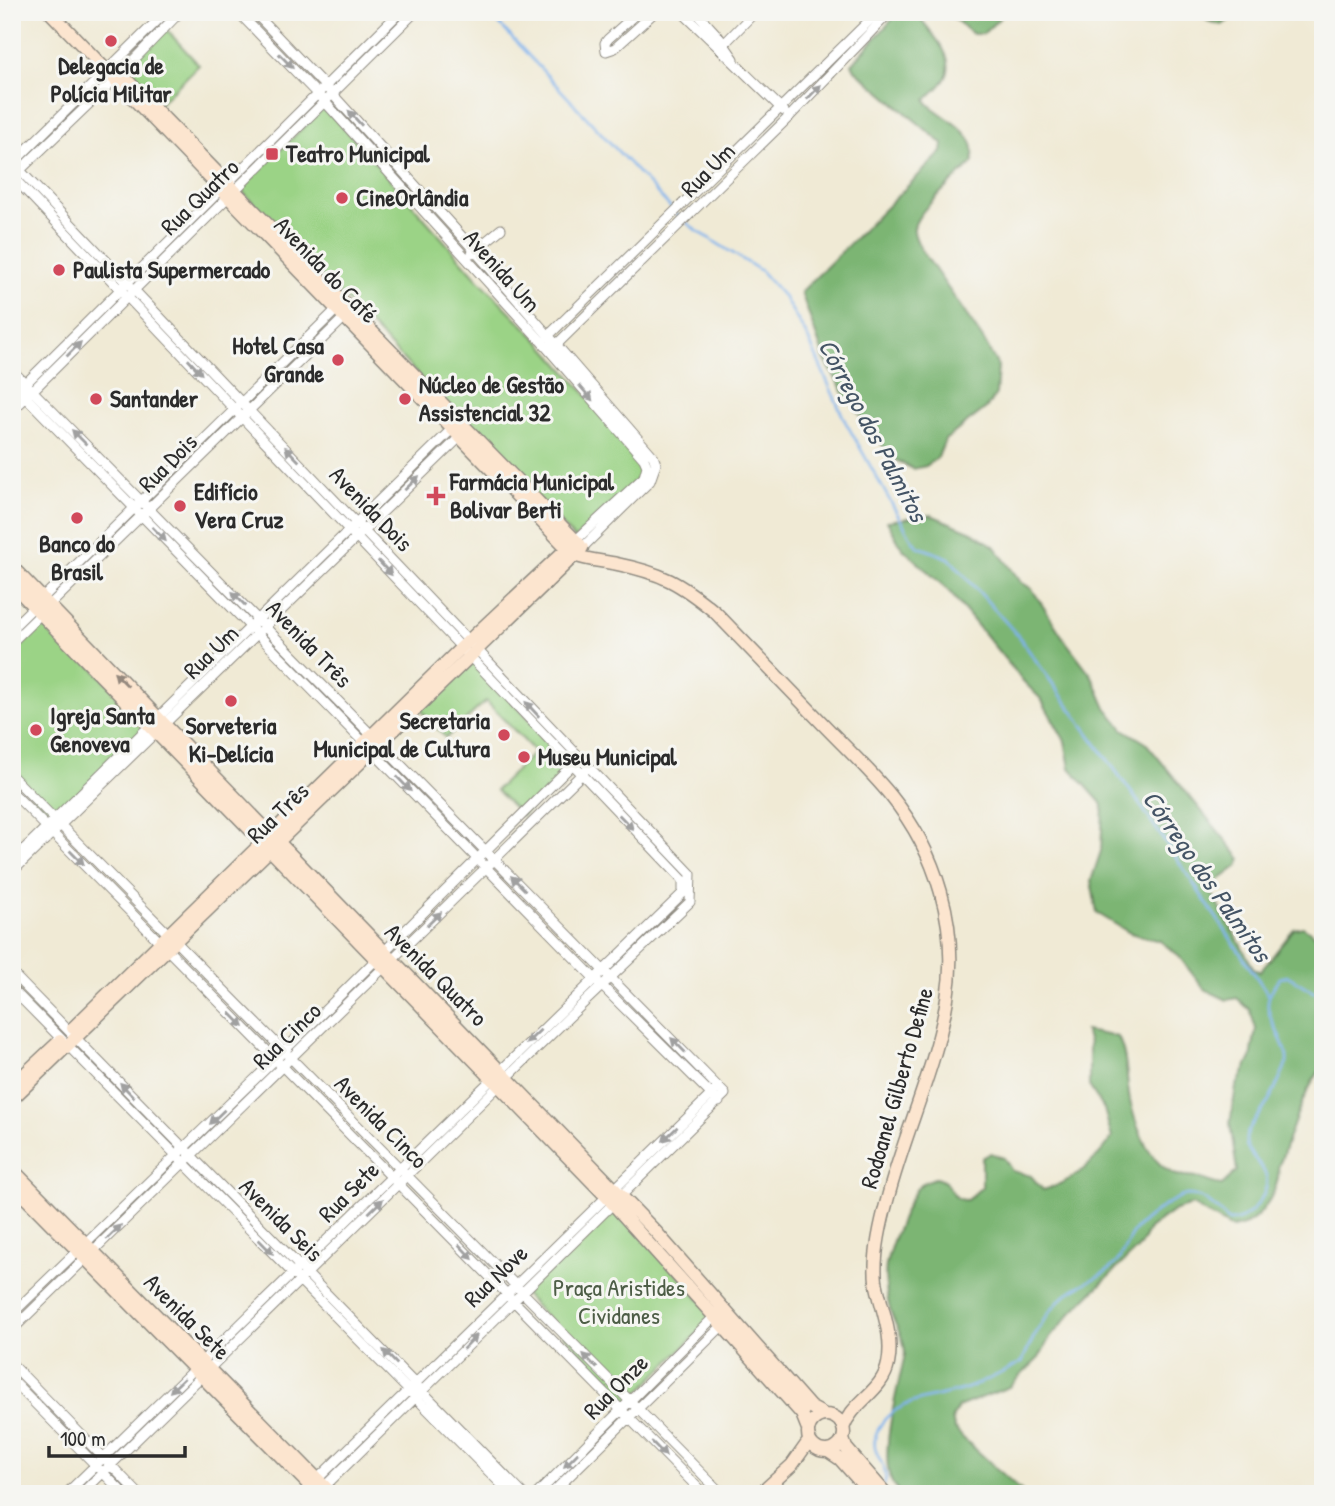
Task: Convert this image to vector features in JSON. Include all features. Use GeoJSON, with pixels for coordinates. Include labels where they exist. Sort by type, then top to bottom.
{"type":"FeatureCollection","features":[{"type":"Feature","properties":{"kind":"main road","name":"Avenida do Café"},"geometry":{"type":"LineString","coordinates":[[50,12],[113,73],[575,548]]}},
{"type":"Feature","properties":{"kind":"main road","name":"Avenida do Café"},"geometry":{"type":"LineString","coordinates":[[61,12],[113,73]]}},
{"type":"Feature","properties":{"kind":"main road","name":"Rodoanel Gilberto Define"},"geometry":{"type":"LineString","coordinates":[[575,548],[596,559],[671,579],[715,612],[892,797],[919,836],[940,885],[949,936],[951,969],[947,1000],[920,1101],[887,1198],[879,1239],[876,1279],[889,1336],[889,1361],[883,1378],[859,1403],[843,1434]]}},
{"type":"Feature","properties":{"kind":"main road","name":"Rua Três"},"geometry":{"type":"LineString","coordinates":[[12,1099],[69,1038],[575,548]]}},
{"type":"Feature","properties":{"kind":"main road","name":"Avenida Quatro"},"geometry":{"type":"LineString","coordinates":[[12,568],[42,606],[613,1196],[766,1366],[810,1407],[828,1416]]}},
{"type":"Feature","properties":{"kind":"main road","name":"Avenida Quatro"},"geometry":{"type":"LineString","coordinates":[[12,584],[42,606]]}},
{"type":"Feature","properties":{"kind":"main road","name":"Rua Três"},"geometry":{"type":"LineString","coordinates":[[12,1086],[69,1038]]}},
{"type":"Feature","properties":{"kind":"main road","name":"Avenida Sete"},"geometry":{"type":"LineString","coordinates":[[12,1169],[85,1251]]}},
{"type":"Feature","properties":{"kind":"main road","name":"Avenida Sete"},"geometry":{"type":"LineString","coordinates":[[12,1184],[85,1251],[317,1490]]}},
{"type":"Feature","properties":{"kind":"main road","name":"Avenida Quatro"},"geometry":{"type":"LineString","coordinates":[[766,1366],[802,1414],[809,1435]]}},
{"type":"Feature","properties":{"kind":"main road","name":"Rodoanel Gilberto Define"},"geometry":{"type":"LineString","coordinates":[[828,1416],[859,1403]]}},
{"type":"Feature","properties":{"kind":"main road"},"geometry":{"type":"LineString","coordinates":[[760,1494],[792,1465],[814,1420],[828,1416],[840,1422],[846,1448],[871,1494]]}},
{"type":"Feature","properties":{"kind":"main road"},"geometry":{"type":"LineString","coordinates":[[792,1465],[838,1447],[843,1434]]}},
{"type":"Feature","properties":{"kind":"main road"},"geometry":{"type":"LineString","coordinates":[[809,1435],[824,1451],[854,1466],[886,1494]]}},
{"type":"Feature","properties":{"kind":"street"},"geometry":{"type":"LineString","coordinates":[[113,73],[166,12]]}},
{"type":"Feature","properties":{"kind":"street"},"geometry":{"type":"LineString","coordinates":[[13,170],[180,12]]}},
{"type":"Feature","properties":{"kind":"street","name":"Avenida Um"},"geometry":{"type":"LineString","coordinates":[[238,12],[325,102],[651,465]]}},
{"type":"Feature","properties":{"kind":"street","name":"Avenida Um"},"geometry":{"type":"LineString","coordinates":[[254,12],[326,86],[550,334],[651,453],[651,465]]}},
{"type":"Feature","properties":{"kind":"street","name":"Rua Quatro"},"geometry":{"type":"LineString","coordinates":[[227,191],[317,94],[400,12]]}},
{"type":"Feature","properties":{"kind":"street","name":"Rua Quatro"},"geometry":{"type":"LineString","coordinates":[[12,411],[21,390],[227,191],[325,102],[415,12]]}},
{"type":"Feature","properties":{"kind":"street"},"geometry":{"type":"LineString","coordinates":[[638,12],[608,39],[605,43],[606,51],[622,43],[655,12]]}},
{"type":"Feature","properties":{"kind":"street"},"geometry":{"type":"LineString","coordinates":[[682,12],[722,46]]}},
{"type":"Feature","properties":{"kind":"street"},"geometry":{"type":"LineString","coordinates":[[696,12],[738,66],[790,116]]}},
{"type":"Feature","properties":{"kind":"street"},"geometry":{"type":"LineString","coordinates":[[722,46],[755,12]]}},
{"type":"Feature","properties":{"kind":"street","name":"Rua Um"},"geometry":{"type":"LineString","coordinates":[[542,342],[878,12]]}},
{"type":"Feature","properties":{"kind":"street","name":"Rua Um"},"geometry":{"type":"LineString","coordinates":[[549,351],[790,116],[890,12]]}},
{"type":"Feature","properties":{"kind":"street"},"geometry":{"type":"LineString","coordinates":[[263,38],[271,29]]}},
{"type":"Feature","properties":{"kind":"street","name":"Avenida Dois"},"geometry":{"type":"LineString","coordinates":[[13,170],[127,289],[242,401],[360,525],[469,649],[585,771],[687,886]]}},
{"type":"Feature","properties":{"kind":"street"},"geometry":{"type":"LineString","coordinates":[[466,259],[501,229]]}},
{"type":"Feature","properties":{"kind":"street","name":"Avenida Dois"},"geometry":{"type":"LineString","coordinates":[[127,289],[234,409],[351,533],[469,649]]}},
{"type":"Feature","properties":{"kind":"street","name":"Rua Dois"},"geometry":{"type":"LineString","coordinates":[[146,504],[242,401],[343,311]]}},
{"type":"Feature","properties":{"kind":"street","name":"Rua Dois"},"geometry":{"type":"LineString","coordinates":[[12,642],[42,606],[146,504],[249,409],[343,311]]}},
{"type":"Feature","properties":{"kind":"street","name":"Avenida Três"},"geometry":{"type":"LineString","coordinates":[[12,370],[21,390],[254,631],[487,850],[721,1094]]}},
{"type":"Feature","properties":{"kind":"street","name":"Avenida Três"},"geometry":{"type":"LineString","coordinates":[[21,390],[146,504],[262,623],[478,859],[711,1095]]}},
{"type":"Feature","properties":{"kind":"street","name":"Rua Um"},"geometry":{"type":"LineString","coordinates":[[12,872],[57,822],[459,430]]}},
{"type":"Feature","properties":{"kind":"street","name":"Rua Três"},"geometry":{"type":"LineString","coordinates":[[575,548],[650,481],[651,465]]}},
{"type":"Feature","properties":{"kind":"street","name":"Rua Dois"},"geometry":{"type":"LineString","coordinates":[[12,628],[42,606]]}},
{"type":"Feature","properties":{"kind":"street","name":"Rua Cinco"},"geometry":{"type":"LineString","coordinates":[[12,1331],[54,1290],[85,1251],[176,1155],[237,1097],[324,1027],[350,1001],[385,959],[478,859],[575,762]]}},
{"type":"Feature","properties":{"kind":"street","name":"Rua Cinco"},"geometry":{"type":"LineString","coordinates":[[288,1055],[342,993],[385,959],[495,860],[585,771]]}},
{"type":"Feature","properties":{"kind":"street","name":"Avenida Cinco"},"geometry":{"type":"LineString","coordinates":[[12,776],[279,1063],[704,1494]]}},
{"type":"Feature","properties":{"kind":"street","name":"Avenida Cinco"},"geometry":{"type":"LineString","coordinates":[[12,792],[288,1055],[722,1494]]}},
{"type":"Feature","properties":{"kind":"street","name":"Rua Um"},"geometry":{"type":"LineString","coordinates":[[12,861],[49,830]]}},
{"type":"Feature","properties":{"kind":"street","name":"Rua Sete"},"geometry":{"type":"LineString","coordinates":[[404,1172],[433,1136],[461,1109],[569,1017],[611,977],[640,942],[665,918],[690,902],[687,886]]}},
{"type":"Feature","properties":{"kind":"street","name":"Rua Sete"},"geometry":{"type":"LineString","coordinates":[[81,1494],[202,1369],[395,1180],[468,1116],[562,1009],[603,970],[640,942]]}},
{"type":"Feature","properties":{"kind":"street","name":"Avenida Seis"},"geometry":{"type":"LineString","coordinates":[[12,973],[184,1164],[296,1277],[340,1314],[469,1445],[523,1494]]}},
{"type":"Feature","properties":{"kind":"street","name":"Avenida Seis"},"geometry":{"type":"LineString","coordinates":[[12,989],[69,1038],[192,1156],[304,1270],[340,1314]]}},
{"type":"Feature","properties":{"kind":"street"},"geometry":{"type":"LineString","coordinates":[[342,993],[350,1001]]}},
{"type":"Feature","properties":{"kind":"street"},"geometry":{"type":"LineString","coordinates":[[562,1009],[569,1017]]}},
{"type":"Feature","properties":{"kind":"street"},"geometry":{"type":"LineString","coordinates":[[317,1019],[324,1027]]}},
{"type":"Feature","properties":{"kind":"street","name":"Rua Cinco"},"geometry":{"type":"LineString","coordinates":[[12,1314],[46,1281],[85,1251],[184,1164],[244,1105],[279,1063]]}},
{"type":"Feature","properties":{"kind":"street","name":"Rua Nove"},"geometry":{"type":"LineString","coordinates":[[613,1196],[711,1095],[721,1094]]}},
{"type":"Feature","properties":{"kind":"street","name":"Rua Nove"},"geometry":{"type":"LineString","coordinates":[[317,1490],[360,1437],[415,1390],[721,1094]]}},
{"type":"Feature","properties":{"kind":"street"},"geometry":{"type":"LineString","coordinates":[[237,1097],[244,1105]]}},
{"type":"Feature","properties":{"kind":"street"},"geometry":{"type":"LineString","coordinates":[[461,1109],[468,1116]]}},
{"type":"Feature","properties":{"kind":"street"},"geometry":{"type":"LineString","coordinates":[[433,1136],[440,1143]]}},
{"type":"Feature","properties":{"kind":"street"},"geometry":{"type":"LineString","coordinates":[[235,1215],[243,1208]]}},
{"type":"Feature","properties":{"kind":"street"},"geometry":{"type":"LineString","coordinates":[[440,1225],[448,1217]]}},
{"type":"Feature","properties":{"kind":"street"},"geometry":{"type":"LineString","coordinates":[[46,1281],[54,1290]]}},
{"type":"Feature","properties":{"kind":"street","name":"Rua Onze"},"geometry":{"type":"LineString","coordinates":[[537,1494],[629,1402],[723,1317]]}},
{"type":"Feature","properties":{"kind":"street","name":"Rua Onze"},"geometry":{"type":"LineString","coordinates":[[551,1494],[638,1410],[723,1317]]}},
{"type":"Feature","properties":{"kind":"street"},"geometry":{"type":"LineString","coordinates":[[12,1364],[103,1457],[107,1469],[124,1494]]}},
{"type":"Feature","properties":{"kind":"street","name":"Rua Sete"},"geometry":{"type":"LineString","coordinates":[[66,1494],[103,1457],[202,1369]]}},
{"type":"Feature","properties":{"kind":"street"},"geometry":{"type":"LineString","coordinates":[[12,1380],[96,1465],[107,1469],[139,1494]]}},
{"type":"Feature","properties":{"kind":"street","name":"Rua Nove"},"geometry":{"type":"LineString","coordinates":[[317,1490],[367,1445],[415,1390]]}},
{"type":"Feature","properties":{"kind":"street"},"geometry":{"type":"LineString","coordinates":[[360,1437],[367,1445]]}},
{"type":"Feature","properties":{"kind":"street","name":"Avenida Seis"},"geometry":{"type":"LineString","coordinates":[[469,1445],[511,1494]]}},
{"type":"Feature","properties":{"kind":"green space"},"geometry":{"type":"Polygon","coordinates":[[[899,12],[916,12],[945,52],[948,70],[945,79],[926,100],[964,132],[973,150],[973,162],[939,194],[917,220],[915,236],[998,366],[996,394],[986,408],[945,440],[938,457],[926,466],[913,469],[892,458],[844,393],[824,358],[801,292],[942,152],[943,144],[855,70],[852,64],[899,12]]]}},
{"type":"Feature","properties":{"kind":"green space"},"geometry":{"type":"Polygon","coordinates":[[[946,12],[1006,12],[983,34],[973,34],[946,12]]]}},
{"type":"Feature","properties":{"kind":"green space"},"geometry":{"type":"Polygon","coordinates":[[[1196,12],[1241,12],[1222,25],[1208,21],[1196,12]]]}},
{"type":"Feature","properties":{"kind":"green space"},"geometry":{"type":"Polygon","coordinates":[[[165,28],[199,65],[154,109],[120,74],[165,28]]]}},
{"type":"Feature","properties":{"kind":"green space"},"geometry":{"type":"Polygon","coordinates":[[[325,106],[477,278],[541,343],[638,453],[647,470],[575,539],[240,189],[325,106]]]}},
{"type":"Feature","properties":{"kind":"green space"},"geometry":{"type":"Polygon","coordinates":[[[931,515],[972,532],[994,546],[1021,582],[1032,589],[1092,676],[1105,706],[1123,729],[1146,743],[1241,859],[1238,866],[1212,885],[1211,892],[1254,969],[1260,972],[1294,929],[1303,927],[1323,941],[1323,1067],[1303,1101],[1278,1168],[1277,1182],[1265,1206],[1248,1223],[1232,1228],[1192,1205],[1175,1210],[1149,1229],[1140,1246],[1072,1312],[1049,1339],[1039,1358],[1009,1387],[958,1407],[952,1418],[954,1428],[963,1438],[1025,1494],[901,1494],[892,1482],[887,1453],[905,1349],[890,1308],[885,1271],[895,1235],[910,1200],[920,1185],[935,1178],[946,1183],[956,1197],[967,1200],[982,1187],[982,1158],[991,1153],[1004,1158],[1012,1171],[1031,1176],[1043,1190],[1073,1177],[1090,1163],[1112,1138],[1104,1109],[1089,1086],[1089,1043],[1085,1031],[1118,1037],[1124,1052],[1130,1101],[1136,1121],[1144,1142],[1157,1161],[1176,1175],[1196,1177],[1222,1185],[1237,1171],[1230,1123],[1236,1087],[1251,1058],[1256,1029],[1250,1010],[1237,998],[1227,1000],[1204,989],[1177,954],[1160,941],[1130,933],[1097,913],[1091,881],[1101,851],[1103,805],[1070,768],[1065,741],[1041,699],[948,590],[902,548],[887,521],[931,515]]]}},
{"type":"Feature","properties":{"kind":"green space"},"geometry":{"type":"Polygon","coordinates":[[[41,614],[149,726],[54,818],[12,776],[12,642],[41,614]]]}},
{"type":"Feature","properties":{"kind":"green space"},"geometry":{"type":"Polygon","coordinates":[[[469,656],[572,765],[522,816],[496,790],[535,752],[486,701],[446,738],[418,707],[469,656]]]}},
{"type":"Feature","properties":{"kind":"green space","name":"Praça Aristides Cividanes"},"geometry":{"type":"Polygon","coordinates":[[[613,1204],[715,1316],[629,1402],[522,1292],[613,1204]]]}},
{"type":"Feature","properties":{"kind":"waterway","name":"Córrego dos Palmitos"},"geometry":{"type":"LineString","coordinates":[[488,12],[672,209]]}},
{"type":"Feature","properties":{"kind":"waterway","name":"Córrego dos Palmitos"},"geometry":{"type":"LineString","coordinates":[[676,214],[696,230],[761,271],[784,297],[807,336],[845,421],[911,538],[917,546],[949,558],[1019,637],[1139,803],[1268,994]]}},
{"type":"Feature","properties":{"kind":"waterway"},"geometry":{"type":"LineString","coordinates":[[884,1485],[885,1472],[875,1449],[876,1435],[882,1423],[902,1407],[968,1388],[1022,1362],[1040,1326],[1059,1301],[1110,1268],[1118,1260],[1136,1229],[1158,1210],[1189,1195],[1206,1201],[1229,1221],[1241,1219],[1253,1209],[1264,1193],[1267,1182],[1265,1173],[1249,1151],[1247,1134],[1276,1088],[1287,1063],[1284,1045],[1270,1017],[1268,999],[1280,978],[1288,976],[1314,992],[1323,992]]}},
{"type":"Feature","properties":{"kind":"place","name":"Delegacia de Polícia Militar"},"geometry":{"type":"Point","coordinates":[111,41]}},
{"type":"Feature","properties":{"kind":"place","name":"Teatro Municipal"},"geometry":{"type":"Point","coordinates":[272,154]}},
{"type":"Feature","properties":{"kind":"place","name":"CineOrlândia"},"geometry":{"type":"Point","coordinates":[342,198]}},
{"type":"Feature","properties":{"kind":"place","name":"Paulista Supermercado"},"geometry":{"type":"Point","coordinates":[59,270]}},
{"type":"Feature","properties":{"kind":"place","name":"Hotel Casa Grande"},"geometry":{"type":"Point","coordinates":[338,360]}},
{"type":"Feature","properties":{"kind":"place","name":"Santander"},"geometry":{"type":"Point","coordinates":[96,399]}},
{"type":"Feature","properties":{"kind":"place","name":"Núcleo de Gestão Assistencial 32"},"geometry":{"type":"Point","coordinates":[405,399]}},
{"type":"Feature","properties":{"kind":"place","name":"Farmácia Municipal Bolivar Berti"},"geometry":{"type":"Point","coordinates":[436,496]}},
{"type":"Feature","properties":{"kind":"place","name":"Edifício Vera Cruz"},"geometry":{"type":"Point","coordinates":[180,506]}},
{"type":"Feature","properties":{"kind":"place","name":"Banco do Brasil"},"geometry":{"type":"Point","coordinates":[77,518]}},
{"type":"Feature","properties":{"kind":"place","name":"Sorveteria Ki-Delícia"},"geometry":{"type":"Point","coordinates":[231,701]}},
{"type":"Feature","properties":{"kind":"place","name":"Igreja Santa Genoveva"},"geometry":{"type":"Point","coordinates":[36,730]}},
{"type":"Feature","properties":{"kind":"place","name":"Secretaria Municipal de Cultura"},"geometry":{"type":"Point","coordinates":[504,735]}},
{"type":"Feature","properties":{"kind":"place","name":"Museu Municipal"},"geometry":{"type":"Point","coordinates":[524,757]}}]}
